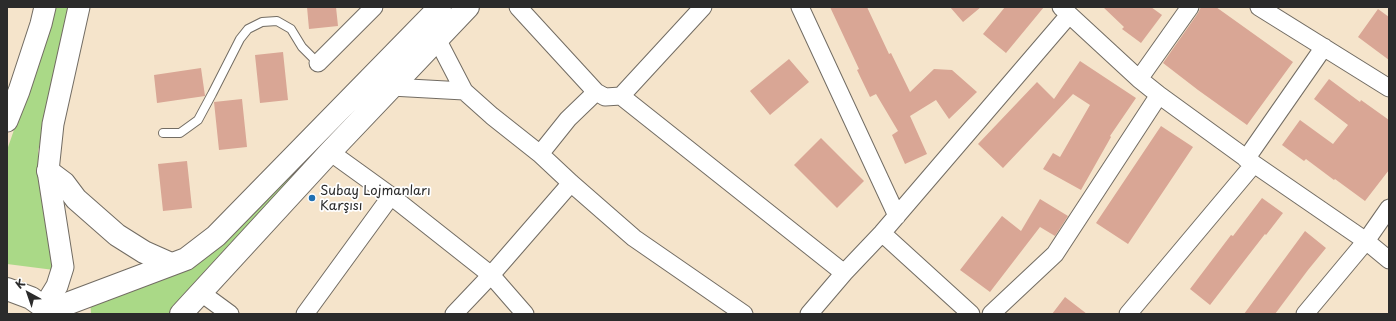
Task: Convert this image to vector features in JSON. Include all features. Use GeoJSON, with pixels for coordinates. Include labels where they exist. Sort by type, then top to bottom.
{"type":"FeatureCollection","features":[{"type":"Feature","properties":{"kind":"main road"},"geometry":{"type":"LineString","coordinates":[[7,289],[31,298],[49,311],[186,258],[216,236],[440,7]]}},
{"type":"Feature","properties":{"kind":"main road"},"geometry":{"type":"LineString","coordinates":[[181,314],[330,152],[468,7]]}},
{"type":"Feature","properties":{"kind":"main road"},"geometry":{"type":"LineString","coordinates":[[48,171],[64,183],[76,200],[117,235],[144,252],[171,264]]}},
{"type":"Feature","properties":{"kind":"street"},"geometry":{"type":"LineString","coordinates":[[7,121],[13,95],[41,24],[45,7]]}},
{"type":"Feature","properties":{"kind":"street"},"geometry":{"type":"LineString","coordinates":[[49,311],[63,267],[48,171],[53,124],[79,7]]}},
{"type":"Feature","properties":{"kind":"street"},"geometry":{"type":"LineString","coordinates":[[318,63],[374,7]]}},
{"type":"Feature","properties":{"kind":"street"},"geometry":{"type":"LineString","coordinates":[[518,7],[596,92],[605,97],[620,96],[844,273]]}},
{"type":"Feature","properties":{"kind":"street"},"geometry":{"type":"LineString","coordinates":[[620,96],[703,7]]}},
{"type":"Feature","properties":{"kind":"street"},"geometry":{"type":"LineString","coordinates":[[800,7],[897,216]]}},
{"type":"Feature","properties":{"kind":"street"},"geometry":{"type":"LineString","coordinates":[[1138,79],[1190,7]]}},
{"type":"Feature","properties":{"kind":"street"},"geometry":{"type":"LineString","coordinates":[[1259,7],[1389,88]]}},
{"type":"Feature","properties":{"kind":"street"},"geometry":{"type":"LineString","coordinates":[[810,314],[844,273],[897,216],[1065,11],[1138,79],[1250,162],[1366,241],[1389,260]]}},
{"type":"Feature","properties":{"kind":"street"},"geometry":{"type":"LineString","coordinates":[[437,39],[464,91],[492,116],[540,154],[634,238],[744,314]]}},
{"type":"Feature","properties":{"kind":"street"},"geometry":{"type":"LineString","coordinates":[[1128,314],[1250,162],[1324,47]]}},
{"type":"Feature","properties":{"kind":"street"},"geometry":{"type":"LineString","coordinates":[[391,87],[464,91]]}},
{"type":"Feature","properties":{"kind":"street"},"geometry":{"type":"LineString","coordinates":[[540,154],[568,119],[596,92]]}},
{"type":"Feature","properties":{"kind":"street"},"geometry":{"type":"LineString","coordinates":[[991,314],[1055,254],[1159,95]]}},
{"type":"Feature","properties":{"kind":"street"},"geometry":{"type":"LineString","coordinates":[[330,152],[391,196],[491,275],[525,314]]}},
{"type":"Feature","properties":{"kind":"street"},"geometry":{"type":"LineString","coordinates":[[454,314],[491,275],[571,183]]}},
{"type":"Feature","properties":{"kind":"street"},"geometry":{"type":"LineString","coordinates":[[305,314],[391,196]]}},
{"type":"Feature","properties":{"kind":"street"},"geometry":{"type":"LineString","coordinates":[[1306,314],[1366,241],[1389,208]]}},
{"type":"Feature","properties":{"kind":"street"},"geometry":{"type":"LineString","coordinates":[[882,232],[971,314]]}},
{"type":"Feature","properties":{"kind":"street"},"geometry":{"type":"LineString","coordinates":[[200,292],[230,314]]}},
{"type":"Feature","properties":{"kind":"lane"},"geometry":{"type":"LineString","coordinates":[[164,134],[180,133],[198,120],[240,39],[248,29],[262,22],[277,21],[291,29],[302,47],[318,63]]}},
{"type":"Feature","properties":{"kind":"green space"},"geometry":{"type":"Polygon","coordinates":[[[55,7],[70,7],[52,97],[38,151],[41,185],[54,270],[7,264],[7,150],[46,38],[55,7]]]}},
{"type":"Feature","properties":{"kind":"green space"},"geometry":{"type":"Polygon","coordinates":[[[445,7],[458,7],[170,314],[91,314],[90,297],[173,272],[445,7]]]}},
{"type":"Feature","properties":{"kind":"building"},"geometry":{"type":"Polygon","coordinates":[[[307,7],[336,7],[338,26],[309,29],[307,7]]]}},
{"type":"Feature","properties":{"kind":"building"},"geometry":{"type":"Polygon","coordinates":[[[830,7],[867,7],[889,54],[891,53],[910,92],[934,69],[952,70],[977,92],[949,119],[936,100],[910,116],[927,154],[905,164],[892,135],[898,131],[876,94],[870,97],[857,70],[859,69],[830,7]]]}},
{"type":"Feature","properties":{"kind":"building"},"geometry":{"type":"Polygon","coordinates":[[[950,7],[981,7],[963,22],[950,7]]]}},
{"type":"Feature","properties":{"kind":"building"},"geometry":{"type":"Polygon","coordinates":[[[1005,7],[1044,7],[1006,53],[983,34],[1005,7]]]}},
{"type":"Feature","properties":{"kind":"building"},"geometry":{"type":"Polygon","coordinates":[[[1103,7],[1151,7],[1162,15],[1141,43],[1122,29],[1124,27],[1103,7]]]}},
{"type":"Feature","properties":{"kind":"building"},"geometry":{"type":"Polygon","coordinates":[[[1201,7],[1216,7],[1293,62],[1247,125],[1163,63],[1201,7]]]}},
{"type":"Feature","properties":{"kind":"building"},"geometry":{"type":"Polygon","coordinates":[[[1378,9],[1389,17],[1389,60],[1358,37],[1378,9]]]}},
{"type":"Feature","properties":{"kind":"building"},"geometry":{"type":"Polygon","coordinates":[[[283,52],[288,100],[260,103],[255,55],[283,52]]]}},
{"type":"Feature","properties":{"kind":"building"},"geometry":{"type":"Polygon","coordinates":[[[789,59],[809,82],[770,115],[750,91],[789,59]]]}},
{"type":"Feature","properties":{"kind":"building"},"geometry":{"type":"Polygon","coordinates":[[[1080,61],[1136,98],[1110,136],[1111,137],[1081,190],[1043,169],[1053,153],[1060,157],[1090,105],[1073,94],[1003,168],[978,144],[1037,82],[1054,99],[1080,61]]]}},
{"type":"Feature","properties":{"kind":"building"},"geometry":{"type":"Polygon","coordinates":[[[201,68],[205,96],[157,103],[154,75],[201,68]]]}},
{"type":"Feature","properties":{"kind":"building"},"geometry":{"type":"Polygon","coordinates":[[[1329,79],[1360,102],[1361,100],[1389,120],[1389,170],[1365,201],[1306,159],[1304,161],[1282,145],[1300,120],[1333,144],[1348,125],[1314,99],[1329,79]]]}},
{"type":"Feature","properties":{"kind":"building"},"geometry":{"type":"Polygon","coordinates":[[[242,99],[247,147],[219,150],[214,102],[242,99]]]}},
{"type":"Feature","properties":{"kind":"building"},"geometry":{"type":"Polygon","coordinates":[[[1161,126],[1193,147],[1128,244],[1096,223],[1161,126]]]}},
{"type":"Feature","properties":{"kind":"building"},"geometry":{"type":"Polygon","coordinates":[[[821,138],[864,181],[837,208],[794,165],[821,138]]]}},
{"type":"Feature","properties":{"kind":"building"},"geometry":{"type":"Polygon","coordinates":[[[187,161],[192,208],[163,211],[158,164],[187,161]]]}},
{"type":"Feature","properties":{"kind":"building"},"geometry":{"type":"Polygon","coordinates":[[[1262,198],[1283,213],[1210,305],[1190,289],[1231,235],[1233,236],[1262,198]]]}},
{"type":"Feature","properties":{"kind":"building"},"geometry":{"type":"Polygon","coordinates":[[[1040,199],[1068,216],[1055,236],[1040,227],[990,292],[960,270],[1002,216],[1021,231],[1040,199]]]}},
{"type":"Feature","properties":{"kind":"building"},"geometry":{"type":"Polygon","coordinates":[[[1305,231],[1326,248],[1275,314],[1244,314],[1305,231]]]}},
{"type":"Feature","properties":{"kind":"building"},"geometry":{"type":"Polygon","coordinates":[[[1065,297],[1087,314],[1052,314],[1065,297]]]}},
{"type":"Feature","properties":{"kind":"place","name":"Subay Lojmanları Karşısı"},"geometry":{"type":"Point","coordinates":[312,198]}}]}
